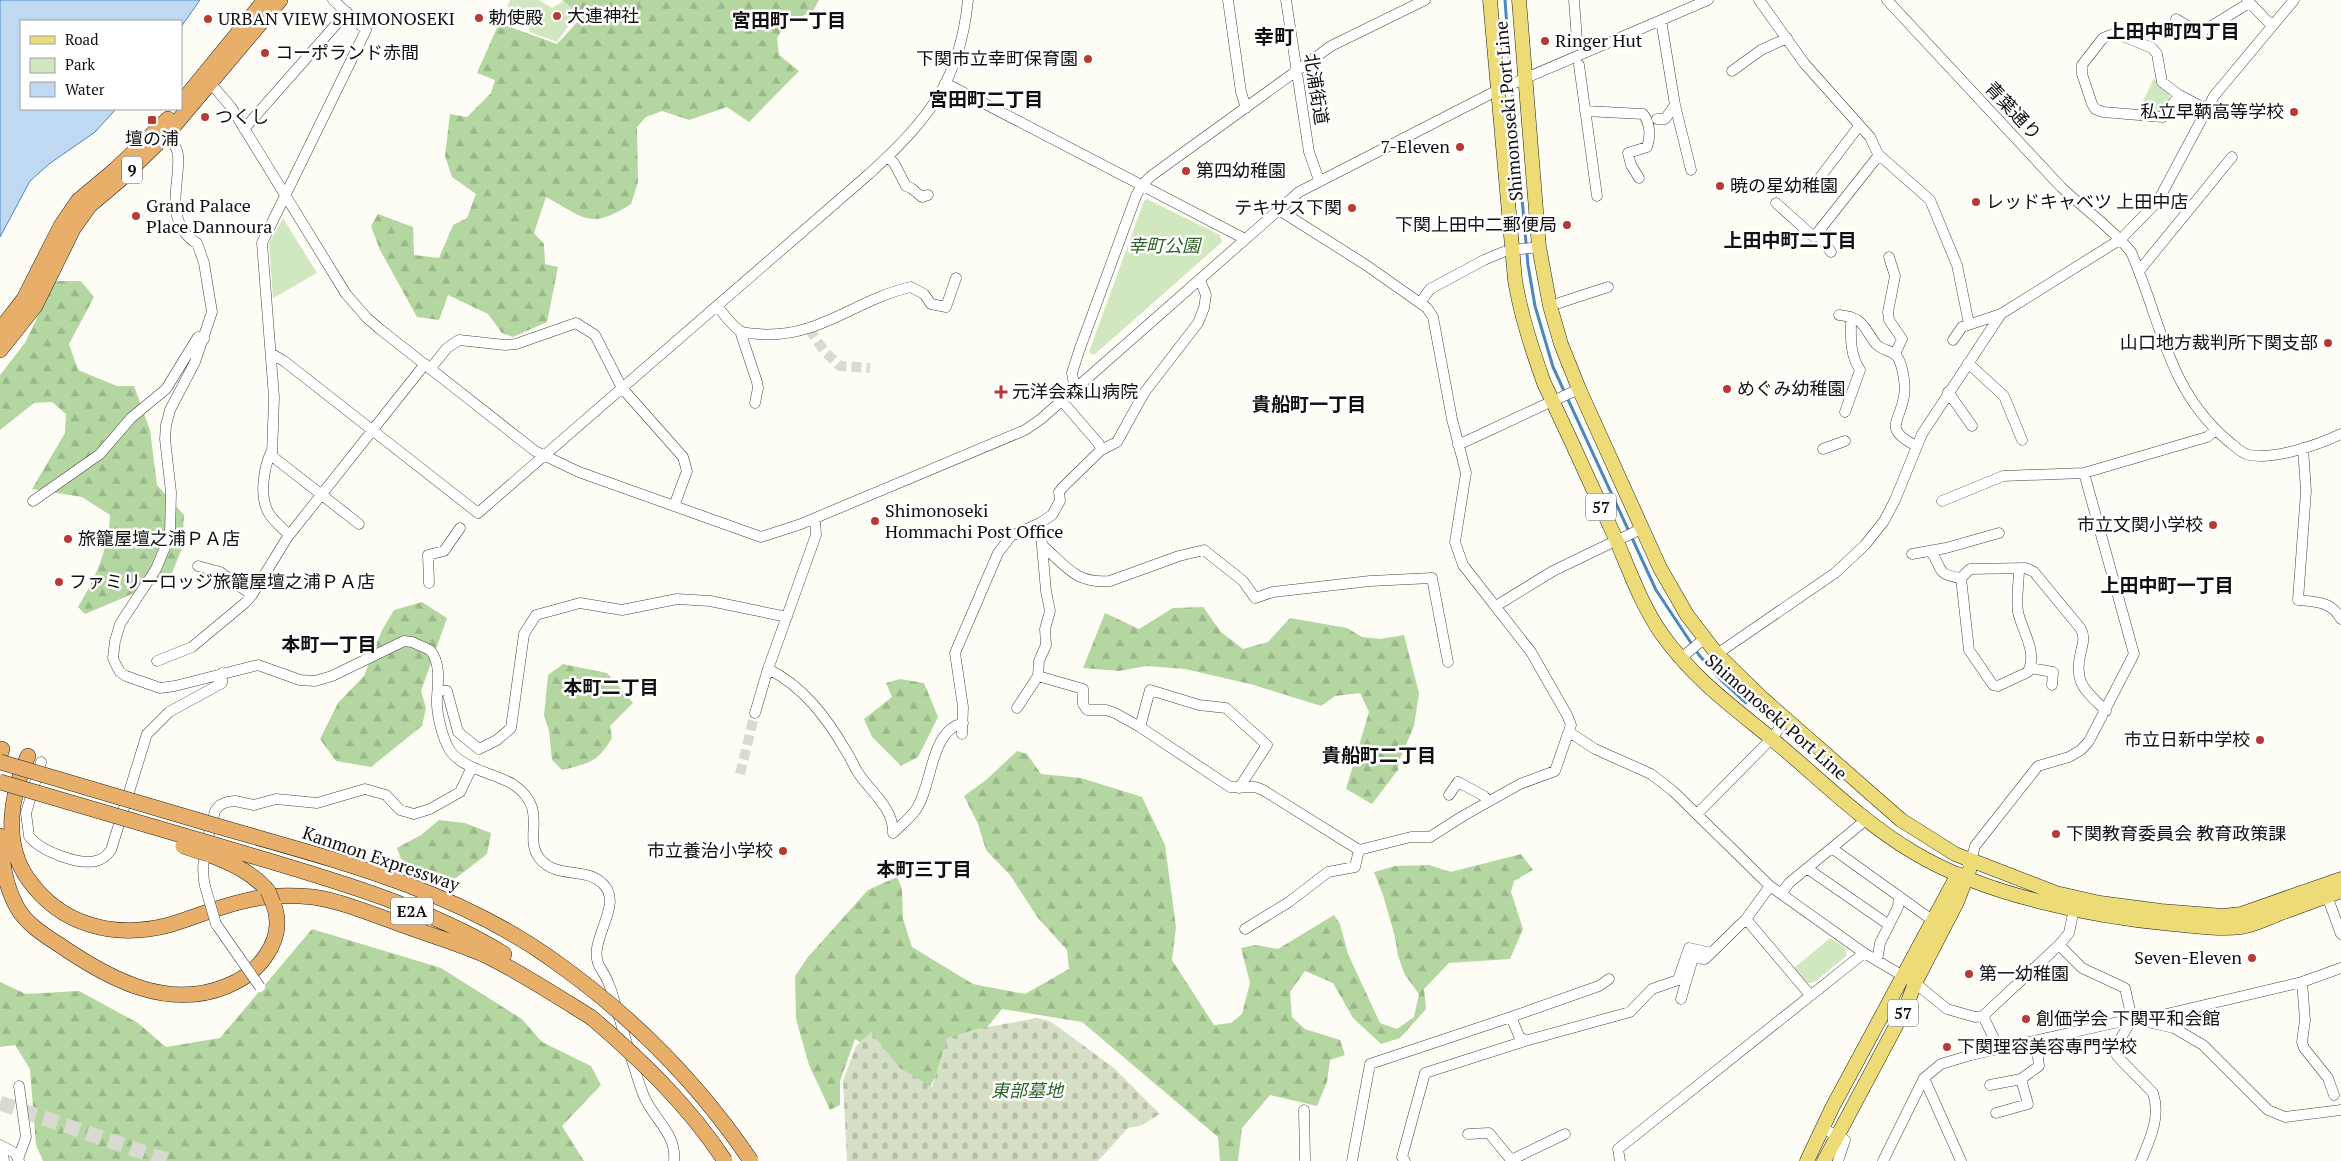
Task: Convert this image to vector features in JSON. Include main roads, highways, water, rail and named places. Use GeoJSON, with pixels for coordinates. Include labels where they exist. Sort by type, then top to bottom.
{"type":"FeatureCollection","features":[{"type":"Feature","properties":{"kind":"highway","name":"9"},"geometry":{"type":"LineString","coordinates":[[0,350],[34,306],[80,218],[99,197],[121,179],[167,134],[265,0]]}},
{"type":"Feature","properties":{"kind":"highway","name":"9"},"geometry":{"type":"LineString","coordinates":[[182,102],[208,79],[280,0]]}},
{"type":"Feature","properties":{"kind":"highway","name":"9"},"geometry":{"type":"LineString","coordinates":[[0,330],[24,299],[61,226],[78,201],[161,126],[175,110]]}},
{"type":"Feature","properties":{"kind":"highway","name":"Kanmon Expressway"},"geometry":{"type":"LineString","coordinates":[[1,755],[217,826],[342,863],[431,894],[490,922],[550,958],[608,1002],[676,1064],[704,1097],[751,1161]]}},
{"type":"Feature","properties":{"kind":"highway"},"geometry":{"type":"LineString","coordinates":[[34,759],[18,778],[12,802],[13,832],[19,860],[27,877],[44,897],[62,912],[83,924],[108,930],[139,930],[169,925],[254,899],[291,896],[324,899],[419,930],[484,955],[523,974],[592,1018]]}},
{"type":"Feature","properties":{"kind":"highway"},"geometry":{"type":"LineString","coordinates":[[0,782],[72,803],[112,821],[210,849],[253,876],[271,897],[277,921],[273,944],[260,964],[250,973],[230,985],[198,995],[181,997],[160,994],[120,980],[74,955],[39,931],[19,911],[9,888],[2,860],[0,836]]}},
{"type":"Feature","properties":{"kind":"highway","name":"Kanmon Expressway"},"geometry":{"type":"LineString","coordinates":[[210,849],[329,880],[382,899],[459,931],[524,967],[592,1018],[659,1079],[688,1112],[725,1161]]}},
{"type":"Feature","properties":{"kind":"main road","name":"Shimonoseki Port Line"},"geometry":{"type":"LineString","coordinates":[[1490,0],[1512,84],[1536,247],[1552,313],[1576,390],[1641,530],[1701,641],[1901,820],[1955,854],[2056,892],[2076,903]]}},
{"type":"Feature","properties":{"kind":"main road","name":"Shimonoseki Port Line"},"geometry":{"type":"LineString","coordinates":[[1519,0],[1512,84],[1512,251],[1515,280],[1524,323],[1544,383],[1640,595],[1660,630],[1685,655],[1724,703],[1771,739],[1867,820],[1911,851],[1962,876],[2032,899],[2076,903]]}},
{"type":"Feature","properties":{"kind":"main road","name":"57"},"geometry":{"type":"LineString","coordinates":[[1807,1161],[1824,1129],[1832,1108],[1932,920],[1971,861]]}},
{"type":"Feature","properties":{"kind":"main road","name":"57"},"geometry":{"type":"LineString","coordinates":[[1824,1161],[1906,1007],[1962,876]]}},
{"type":"Feature","properties":{"kind":"main road"},"geometry":{"type":"LineString","coordinates":[[2076,903],[2223,916],[2241,914],[2341,878]]}},
{"type":"Feature","properties":{"kind":"main road"},"geometry":{"type":"LineString","coordinates":[[2076,903],[2142,922],[2228,928],[2243,927],[2341,891]]}},
{"type":"Feature","properties":{"kind":"water"},"geometry":{"type":"Polygon","coordinates":[[[0,0],[200,0],[182,26],[182,20],[20,20],[20,110],[115,110],[95,132],[49,164],[30,181],[0,237],[0,0]]]}},
{"type":"Feature","properties":{"kind":"waterway"},"geometry":{"type":"LineString","coordinates":[[1505,0],[1511,81]]}},
{"type":"Feature","properties":{"kind":"waterway"},"geometry":{"type":"LineString","coordinates":[[1512,87],[1528,265],[1535,306],[1553,367],[1656,590],[1699,655],[1722,681],[1746,703]]}},
{"type":"Feature","properties":{"kind":"tunnel"},"geometry":{"type":"LineString","coordinates":[[809,329],[825,352],[840,366],[870,368]]}},
{"type":"Feature","properties":{"kind":"tunnel"},"geometry":{"type":"LineString","coordinates":[[740,774],[755,713]]}},
{"type":"Feature","properties":{"kind":"tunnel"},"geometry":{"type":"LineString","coordinates":[[0,1103],[169,1161]]}},
{"type":"Feature","properties":{"kind":"place","name":"大連神社"},"geometry":{"type":"Point","coordinates":[557,16]}},
{"type":"Feature","properties":{"kind":"place","name":"勅使殿"},"geometry":{"type":"Point","coordinates":[479,18]}},
{"type":"Feature","properties":{"kind":"place","name":"URBAN VIEW SHIMONOSEKI"},"geometry":{"type":"Point","coordinates":[208,19]}},
{"type":"Feature","properties":{"kind":"place","name":"Ringer Hut"},"geometry":{"type":"Point","coordinates":[1545,41]}},
{"type":"Feature","properties":{"kind":"place","name":"コーポランド赤間"},"geometry":{"type":"Point","coordinates":[265,53]}},
{"type":"Feature","properties":{"kind":"place","name":"下関市立幸町保育園"},"geometry":{"type":"Point","coordinates":[1088,59]}},
{"type":"Feature","properties":{"kind":"place","name":"私立早鞆高等学校"},"geometry":{"type":"Point","coordinates":[2294,112]}},
{"type":"Feature","properties":{"kind":"place","name":"つくし"},"geometry":{"type":"Point","coordinates":[205,117]}},
{"type":"Feature","properties":{"kind":"place","name":"壇の浦"},"geometry":{"type":"Point","coordinates":[152,120]}},
{"type":"Feature","properties":{"kind":"place","name":"7-Eleven"},"geometry":{"type":"Point","coordinates":[1460,147]}},
{"type":"Feature","properties":{"kind":"place","name":"第四幼稚園"},"geometry":{"type":"Point","coordinates":[1186,171]}},
{"type":"Feature","properties":{"kind":"place","name":"暁の星幼稚園"},"geometry":{"type":"Point","coordinates":[1720,186]}},
{"type":"Feature","properties":{"kind":"place","name":"レッドキャベツ 上田中店"},"geometry":{"type":"Point","coordinates":[1976,202]}},
{"type":"Feature","properties":{"kind":"place","name":"テキサス下関"},"geometry":{"type":"Point","coordinates":[1352,208]}},
{"type":"Feature","properties":{"kind":"place","name":"Grand Palace Place Dannoura"},"geometry":{"type":"Point","coordinates":[136,216]}},
{"type":"Feature","properties":{"kind":"place","name":"下関上田中二郵便局"},"geometry":{"type":"Point","coordinates":[1567,225]}},
{"type":"Feature","properties":{"kind":"place","name":"山口地方裁判所下関支部"},"geometry":{"type":"Point","coordinates":[2328,343]}},
{"type":"Feature","properties":{"kind":"place","name":"めぐみ幼稚園"},"geometry":{"type":"Point","coordinates":[1727,389]}},
{"type":"Feature","properties":{"kind":"place","name":"元洋会森山病院"},"geometry":{"type":"Point","coordinates":[1001,392]}},
{"type":"Feature","properties":{"kind":"place","name":"Shimonoseki Hommachi Post Office"},"geometry":{"type":"Point","coordinates":[875,521]}},
{"type":"Feature","properties":{"kind":"place","name":"市立文関小学校"},"geometry":{"type":"Point","coordinates":[2213,525]}},
{"type":"Feature","properties":{"kind":"place","name":"旅籠屋壇之浦ＰＡ店"},"geometry":{"type":"Point","coordinates":[68,539]}},
{"type":"Feature","properties":{"kind":"place","name":"ファミリーロッジ旅籠屋壇之浦ＰＡ店"},"geometry":{"type":"Point","coordinates":[59,582]}},
{"type":"Feature","properties":{"kind":"place","name":"市立日新中学校"},"geometry":{"type":"Point","coordinates":[2260,740]}},
{"type":"Feature","properties":{"kind":"place","name":"下関教育委員会 教育政策課"},"geometry":{"type":"Point","coordinates":[2056,834]}},
{"type":"Feature","properties":{"kind":"place","name":"市立養治小学校"},"geometry":{"type":"Point","coordinates":[783,851]}},
{"type":"Feature","properties":{"kind":"place","name":"Seven-Eleven"},"geometry":{"type":"Point","coordinates":[2252,958]}},
{"type":"Feature","properties":{"kind":"place","name":"第一幼稚園"},"geometry":{"type":"Point","coordinates":[1969,974]}},
{"type":"Feature","properties":{"kind":"place","name":"創価学会 下関平和会館"},"geometry":{"type":"Point","coordinates":[2026,1019]}},
{"type":"Feature","properties":{"kind":"place","name":"下関理容美容専門学校"},"geometry":{"type":"Point","coordinates":[1947,1047]}},
{"type":"Feature","properties":{"kind":"district","name":"宮田町一丁目"},"geometry":{"type":"Point","coordinates":[789,20]}},
{"type":"Feature","properties":{"kind":"district","name":"上田中町四丁目"},"geometry":{"type":"Point","coordinates":[2173,31]}},
{"type":"Feature","properties":{"kind":"district","name":"幸町"},"geometry":{"type":"Point","coordinates":[1274,37]}},
{"type":"Feature","properties":{"kind":"district","name":"宮田町二丁目"},"geometry":{"type":"Point","coordinates":[986,99]}},
{"type":"Feature","properties":{"kind":"district","name":"上田中町二丁目"},"geometry":{"type":"Point","coordinates":[1790,240]}},
{"type":"Feature","properties":{"kind":"district","name":"貴船町一丁目"},"geometry":{"type":"Point","coordinates":[1309,404]}},
{"type":"Feature","properties":{"kind":"district","name":"上田中町一丁目"},"geometry":{"type":"Point","coordinates":[2167,585]}},
{"type":"Feature","properties":{"kind":"district","name":"本町一丁目"},"geometry":{"type":"Point","coordinates":[329,644]}},
{"type":"Feature","properties":{"kind":"district","name":"本町二丁目"},"geometry":{"type":"Point","coordinates":[611,687]}},
{"type":"Feature","properties":{"kind":"district","name":"貴船町二丁目"},"geometry":{"type":"Point","coordinates":[1379,755]}},
{"type":"Feature","properties":{"kind":"district","name":"本町三丁目"},"geometry":{"type":"Point","coordinates":[924,869]}},
{"type":"Feature","properties":{"kind":"park label","name":"幸町公園"},"geometry":{"type":"Point","coordinates":[1164,246]}},
{"type":"Feature","properties":{"kind":"park label","name":"東部墓地"},"geometry":{"type":"Point","coordinates":[1027,1091]}}]}
